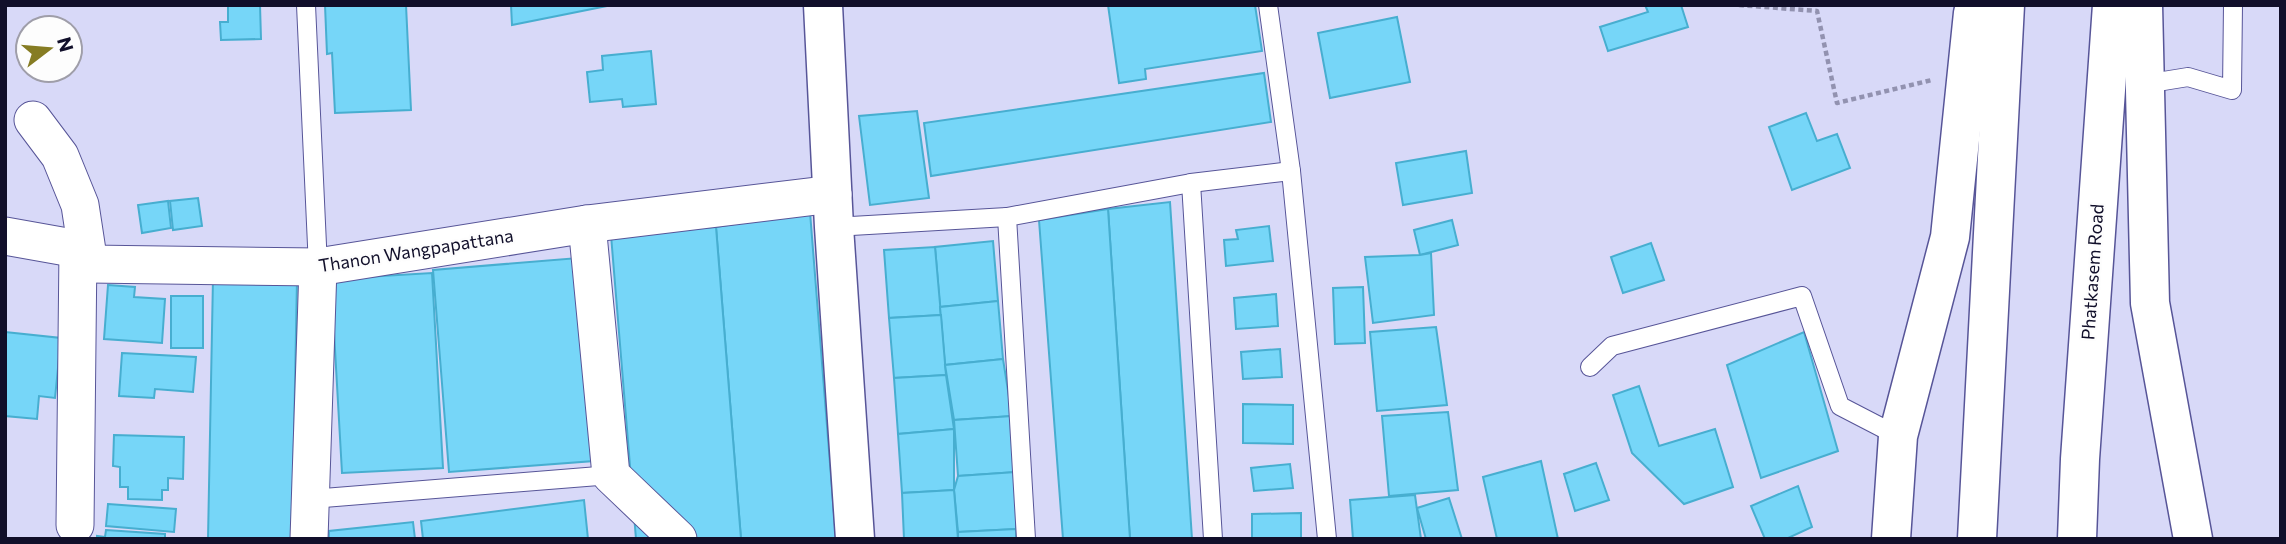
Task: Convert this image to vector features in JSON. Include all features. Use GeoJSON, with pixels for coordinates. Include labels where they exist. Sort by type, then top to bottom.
{"type":"FeatureCollection","features":[{"type":"Feature","properties":{"kind":"main road"},"geometry":{"type":"LineString","coordinates":[[823,5],[833,210],[855,539]]}},
{"type":"Feature","properties":{"kind":"main road"},"geometry":{"type":"LineString","coordinates":[[1891,539],[1898,436],[1950,237],[1973,13],[1979,5]]}},
{"type":"Feature","properties":{"kind":"main road"},"geometry":{"type":"LineString","coordinates":[[1977,539],[2005,5]]}},
{"type":"Feature","properties":{"kind":"main road","name":"Phatkasem Road"},"geometry":{"type":"LineString","coordinates":[[2077,539],[2080,459],[2112,5]]}},
{"type":"Feature","properties":{"kind":"main road"},"geometry":{"type":"LineString","coordinates":[[2143,5],[2150,303],[2193,539]]}},
{"type":"Feature","properties":{"kind":"street"},"geometry":{"type":"LineString","coordinates":[[33,120],[60,156],[80,205],[83,257],[75,525]]}},
{"type":"Feature","properties":{"kind":"street","name":"Thanon Wangpapattana"},"geometry":{"type":"LineString","coordinates":[[5,236],[83,257],[317,267],[587,225],[833,210]]}},
{"type":"Feature","properties":{"kind":"street"},"geometry":{"type":"LineString","coordinates":[[587,225],[611,475],[678,539]]}},
{"type":"Feature","properties":{"kind":"street"},"geometry":{"type":"LineString","coordinates":[[309,539],[317,267]]}},
{"type":"Feature","properties":{"kind":"lane"},"geometry":{"type":"LineString","coordinates":[[306,5],[317,267]]}},
{"type":"Feature","properties":{"kind":"lane"},"geometry":{"type":"LineString","coordinates":[[1268,5],[1291,171],[1327,539]]}},
{"type":"Feature","properties":{"kind":"lane"},"geometry":{"type":"LineString","coordinates":[[2145,84],[2189,77],[2232,90],[2233,5]]}},
{"type":"Feature","properties":{"kind":"lane"},"geometry":{"type":"LineString","coordinates":[[833,210],[1007,217],[1191,183],[1291,171]]}},
{"type":"Feature","properties":{"kind":"lane"},"geometry":{"type":"LineString","coordinates":[[1191,183],[1213,539]]}},
{"type":"Feature","properties":{"kind":"lane"},"geometry":{"type":"LineString","coordinates":[[1007,217],[1026,539]]}},
{"type":"Feature","properties":{"kind":"lane"},"geometry":{"type":"LineString","coordinates":[[1590,367],[1612,346],[1802,296],[1840,406],[1898,436]]}},
{"type":"Feature","properties":{"kind":"lane"},"geometry":{"type":"LineString","coordinates":[[311,499],[611,475]]}},
{"type":"Feature","properties":{"kind":"path"},"geometry":{"type":"LineString","coordinates":[[1739,5],[1817,11],[1837,103],[1967,71]]}},
{"type":"Feature","properties":{"kind":"building"},"geometry":{"type":"Polygon","coordinates":[[[228,5],[260,5],[261,39],[221,40],[220,22],[228,22],[228,5]]]}},
{"type":"Feature","properties":{"kind":"building"},"geometry":{"type":"Polygon","coordinates":[[[325,5],[406,5],[411,110],[335,113],[332,53],[327,54],[325,5]]]}},
{"type":"Feature","properties":{"kind":"building"},"geometry":{"type":"Polygon","coordinates":[[[511,5],[612,5],[512,25],[511,5]]]}},
{"type":"Feature","properties":{"kind":"building"},"geometry":{"type":"Polygon","coordinates":[[[1108,5],[1255,5],[1262,51],[1145,69],[1146,79],[1119,83],[1108,5]]]}},
{"type":"Feature","properties":{"kind":"building"},"geometry":{"type":"Polygon","coordinates":[[[1645,5],[1681,5],[1688,27],[1608,51],[1600,27],[1648,12],[1645,5]]]}},
{"type":"Feature","properties":{"kind":"building"},"geometry":{"type":"Polygon","coordinates":[[[1397,17],[1410,82],[1330,98],[1318,33],[1397,17]]]}},
{"type":"Feature","properties":{"kind":"building"},"geometry":{"type":"Polygon","coordinates":[[[651,51],[656,104],[623,107],[622,99],[590,102],[587,72],[603,70],[602,56],[651,51]]]}},
{"type":"Feature","properties":{"kind":"building"},"geometry":{"type":"Polygon","coordinates":[[[1264,73],[1271,122],[931,176],[924,123],[1264,73]]]}},
{"type":"Feature","properties":{"kind":"building"},"geometry":{"type":"Polygon","coordinates":[[[917,111],[929,198],[870,205],[859,116],[917,111]]]}},
{"type":"Feature","properties":{"kind":"building"},"geometry":{"type":"Polygon","coordinates":[[[1806,113],[1817,141],[1837,134],[1850,168],[1792,190],[1769,127],[1806,113]]]}},
{"type":"Feature","properties":{"kind":"building"},"geometry":{"type":"Polygon","coordinates":[[[1466,151],[1472,193],[1403,205],[1396,163],[1466,151]]]}},
{"type":"Feature","properties":{"kind":"building"},"geometry":{"type":"Polygon","coordinates":[[[198,198],[202,226],[173,230],[170,201],[198,198]]]}},
{"type":"Feature","properties":{"kind":"building"},"geometry":{"type":"Polygon","coordinates":[[[168,201],[171,228],[142,233],[138,205],[168,201]]]}},
{"type":"Feature","properties":{"kind":"building"},"geometry":{"type":"Polygon","coordinates":[[[1170,202],[1192,539],[1130,539],[1108,209],[1170,202]]]}},
{"type":"Feature","properties":{"kind":"building"},"geometry":{"type":"Polygon","coordinates":[[[1108,209],[1130,539],[1063,539],[1039,220],[1108,209]]]}},
{"type":"Feature","properties":{"kind":"building"},"geometry":{"type":"Polygon","coordinates":[[[810,212],[836,539],[741,539],[716,227],[810,212]]]}},
{"type":"Feature","properties":{"kind":"building"},"geometry":{"type":"Polygon","coordinates":[[[1452,220],[1458,245],[1420,255],[1414,230],[1452,220]]]}},
{"type":"Feature","properties":{"kind":"building"},"geometry":{"type":"Polygon","coordinates":[[[1269,226],[1273,261],[1226,266],[1224,240],[1238,239],[1236,230],[1269,226]]]}},
{"type":"Feature","properties":{"kind":"building"},"geometry":{"type":"Polygon","coordinates":[[[716,227],[741,539],[636,539],[611,235],[716,227]]]}},
{"type":"Feature","properties":{"kind":"building"},"geometry":{"type":"Polygon","coordinates":[[[993,241],[998,301],[940,307],[935,247],[993,241]]]}},
{"type":"Feature","properties":{"kind":"building"},"geometry":{"type":"Polygon","coordinates":[[[1651,243],[1664,280],[1623,293],[1611,257],[1651,243]]]}},
{"type":"Feature","properties":{"kind":"building"},"geometry":{"type":"Polygon","coordinates":[[[935,247],[941,315],[889,318],[884,250],[935,247]]]}},
{"type":"Feature","properties":{"kind":"building"},"geometry":{"type":"Polygon","coordinates":[[[1431,253],[1434,315],[1373,323],[1365,257],[1431,253]]]}},
{"type":"Feature","properties":{"kind":"building"},"geometry":{"type":"Polygon","coordinates":[[[578,258],[594,461],[449,472],[433,270],[578,258]]]}},
{"type":"Feature","properties":{"kind":"building"},"geometry":{"type":"Polygon","coordinates":[[[432,273],[443,468],[342,473],[331,279],[432,273]]]}},
{"type":"Feature","properties":{"kind":"building"},"geometry":{"type":"Polygon","coordinates":[[[213,278],[297,280],[292,539],[208,539],[213,278]]]}},
{"type":"Feature","properties":{"kind":"building"},"geometry":{"type":"Polygon","coordinates":[[[108,285],[135,287],[134,297],[165,299],[162,343],[104,339],[108,285]]]}},
{"type":"Feature","properties":{"kind":"building"},"geometry":{"type":"Polygon","coordinates":[[[1363,287],[1365,343],[1335,344],[1333,288],[1363,287]]]}},
{"type":"Feature","properties":{"kind":"building"},"geometry":{"type":"Polygon","coordinates":[[[1276,294],[1278,326],[1236,329],[1234,298],[1276,294]]]}},
{"type":"Feature","properties":{"kind":"building"},"geometry":{"type":"Polygon","coordinates":[[[171,296],[203,296],[203,348],[171,348],[171,296]]]}},
{"type":"Feature","properties":{"kind":"building"},"geometry":{"type":"Polygon","coordinates":[[[998,301],[1003,359],[945,365],[940,307],[998,301]]]}},
{"type":"Feature","properties":{"kind":"building"},"geometry":{"type":"Polygon","coordinates":[[[941,315],[946,375],[894,378],[889,318],[941,315]]]}},
{"type":"Feature","properties":{"kind":"building"},"geometry":{"type":"Polygon","coordinates":[[[1436,327],[1447,405],[1377,411],[1370,332],[1436,327]]]}},
{"type":"Feature","properties":{"kind":"building"},"geometry":{"type":"Polygon","coordinates":[[[5,332],[61,338],[55,398],[39,396],[37,419],[5,416],[5,332]]]}},
{"type":"Feature","properties":{"kind":"building"},"geometry":{"type":"Polygon","coordinates":[[[1804,332],[1838,451],[1761,478],[1727,365],[1804,332]]]}},
{"type":"Feature","properties":{"kind":"building"},"geometry":{"type":"Polygon","coordinates":[[[1280,349],[1282,377],[1243,379],[1241,352],[1280,349]]]}},
{"type":"Feature","properties":{"kind":"building"},"geometry":{"type":"Polygon","coordinates":[[[122,353],[196,357],[193,392],[155,389],[154,398],[119,396],[122,353]]]}},
{"type":"Feature","properties":{"kind":"building"},"geometry":{"type":"Polygon","coordinates":[[[1003,359],[1012,416],[954,420],[945,365],[1003,359]]]}},
{"type":"Feature","properties":{"kind":"building"},"geometry":{"type":"Polygon","coordinates":[[[946,375],[954,429],[898,434],[894,378],[946,375]]]}},
{"type":"Feature","properties":{"kind":"building"},"geometry":{"type":"Polygon","coordinates":[[[1639,386],[1659,446],[1715,429],[1733,487],[1684,504],[1632,453],[1613,395],[1639,386]]]}},
{"type":"Feature","properties":{"kind":"building"},"geometry":{"type":"Polygon","coordinates":[[[1243,404],[1293,405],[1293,444],[1243,443],[1243,404]]]}},
{"type":"Feature","properties":{"kind":"building"},"geometry":{"type":"Polygon","coordinates":[[[1448,412],[1458,490],[1389,496],[1382,416],[1448,412]]]}},
{"type":"Feature","properties":{"kind":"building"},"geometry":{"type":"Polygon","coordinates":[[[1012,416],[1016,472],[958,476],[954,420],[1012,416]]]}},
{"type":"Feature","properties":{"kind":"building"},"geometry":{"type":"Polygon","coordinates":[[[954,429],[954,490],[902,493],[898,434],[954,429]]]}},
{"type":"Feature","properties":{"kind":"building"},"geometry":{"type":"Polygon","coordinates":[[[114,435],[184,437],[183,479],[168,478],[168,490],[162,490],[162,500],[128,499],[128,487],[120,487],[120,467],[113,466],[114,435]]]}},
{"type":"Feature","properties":{"kind":"building"},"geometry":{"type":"Polygon","coordinates":[[[1541,461],[1558,539],[1497,539],[1483,477],[1541,461]]]}},
{"type":"Feature","properties":{"kind":"building"},"geometry":{"type":"Polygon","coordinates":[[[1596,463],[1609,500],[1575,511],[1564,474],[1596,463]]]}},
{"type":"Feature","properties":{"kind":"building"},"geometry":{"type":"Polygon","coordinates":[[[1290,464],[1293,488],[1254,491],[1251,468],[1290,464]]]}},
{"type":"Feature","properties":{"kind":"building"},"geometry":{"type":"Polygon","coordinates":[[[1016,472],[1016,529],[958,532],[954,490],[958,476],[1016,472]]]}},
{"type":"Feature","properties":{"kind":"building"},"geometry":{"type":"Polygon","coordinates":[[[1798,486],[1812,527],[1786,539],[1765,539],[1751,506],[1798,486]]]}},
{"type":"Feature","properties":{"kind":"building"},"geometry":{"type":"Polygon","coordinates":[[[954,490],[958,539],[904,539],[902,493],[954,490]]]}},
{"type":"Feature","properties":{"kind":"building"},"geometry":{"type":"Polygon","coordinates":[[[1415,495],[1421,539],[1353,539],[1350,500],[1415,495]]]}},
{"type":"Feature","properties":{"kind":"building"},"geometry":{"type":"Polygon","coordinates":[[[1449,498],[1462,539],[1426,539],[1417,508],[1449,498]]]}},
{"type":"Feature","properties":{"kind":"building"},"geometry":{"type":"Polygon","coordinates":[[[584,500],[588,539],[423,539],[421,521],[584,500]]]}},
{"type":"Feature","properties":{"kind":"building"},"geometry":{"type":"Polygon","coordinates":[[[108,504],[176,509],[174,532],[106,526],[108,504]]]}},
{"type":"Feature","properties":{"kind":"building"},"geometry":{"type":"Polygon","coordinates":[[[1301,513],[1301,539],[1252,539],[1252,514],[1301,513]]]}},
{"type":"Feature","properties":{"kind":"building"},"geometry":{"type":"Polygon","coordinates":[[[413,522],[415,539],[329,539],[329,531],[413,522]]]}},
{"type":"Feature","properties":{"kind":"building"},"geometry":{"type":"Polygon","coordinates":[[[1016,529],[1016,539],[958,539],[958,532],[1016,529]]]}},
{"type":"Feature","properties":{"kind":"building"},"geometry":{"type":"Polygon","coordinates":[[[106,530],[165,534],[165,538],[171,539],[97,539],[97,536],[105,537],[106,530]]]}}]}
